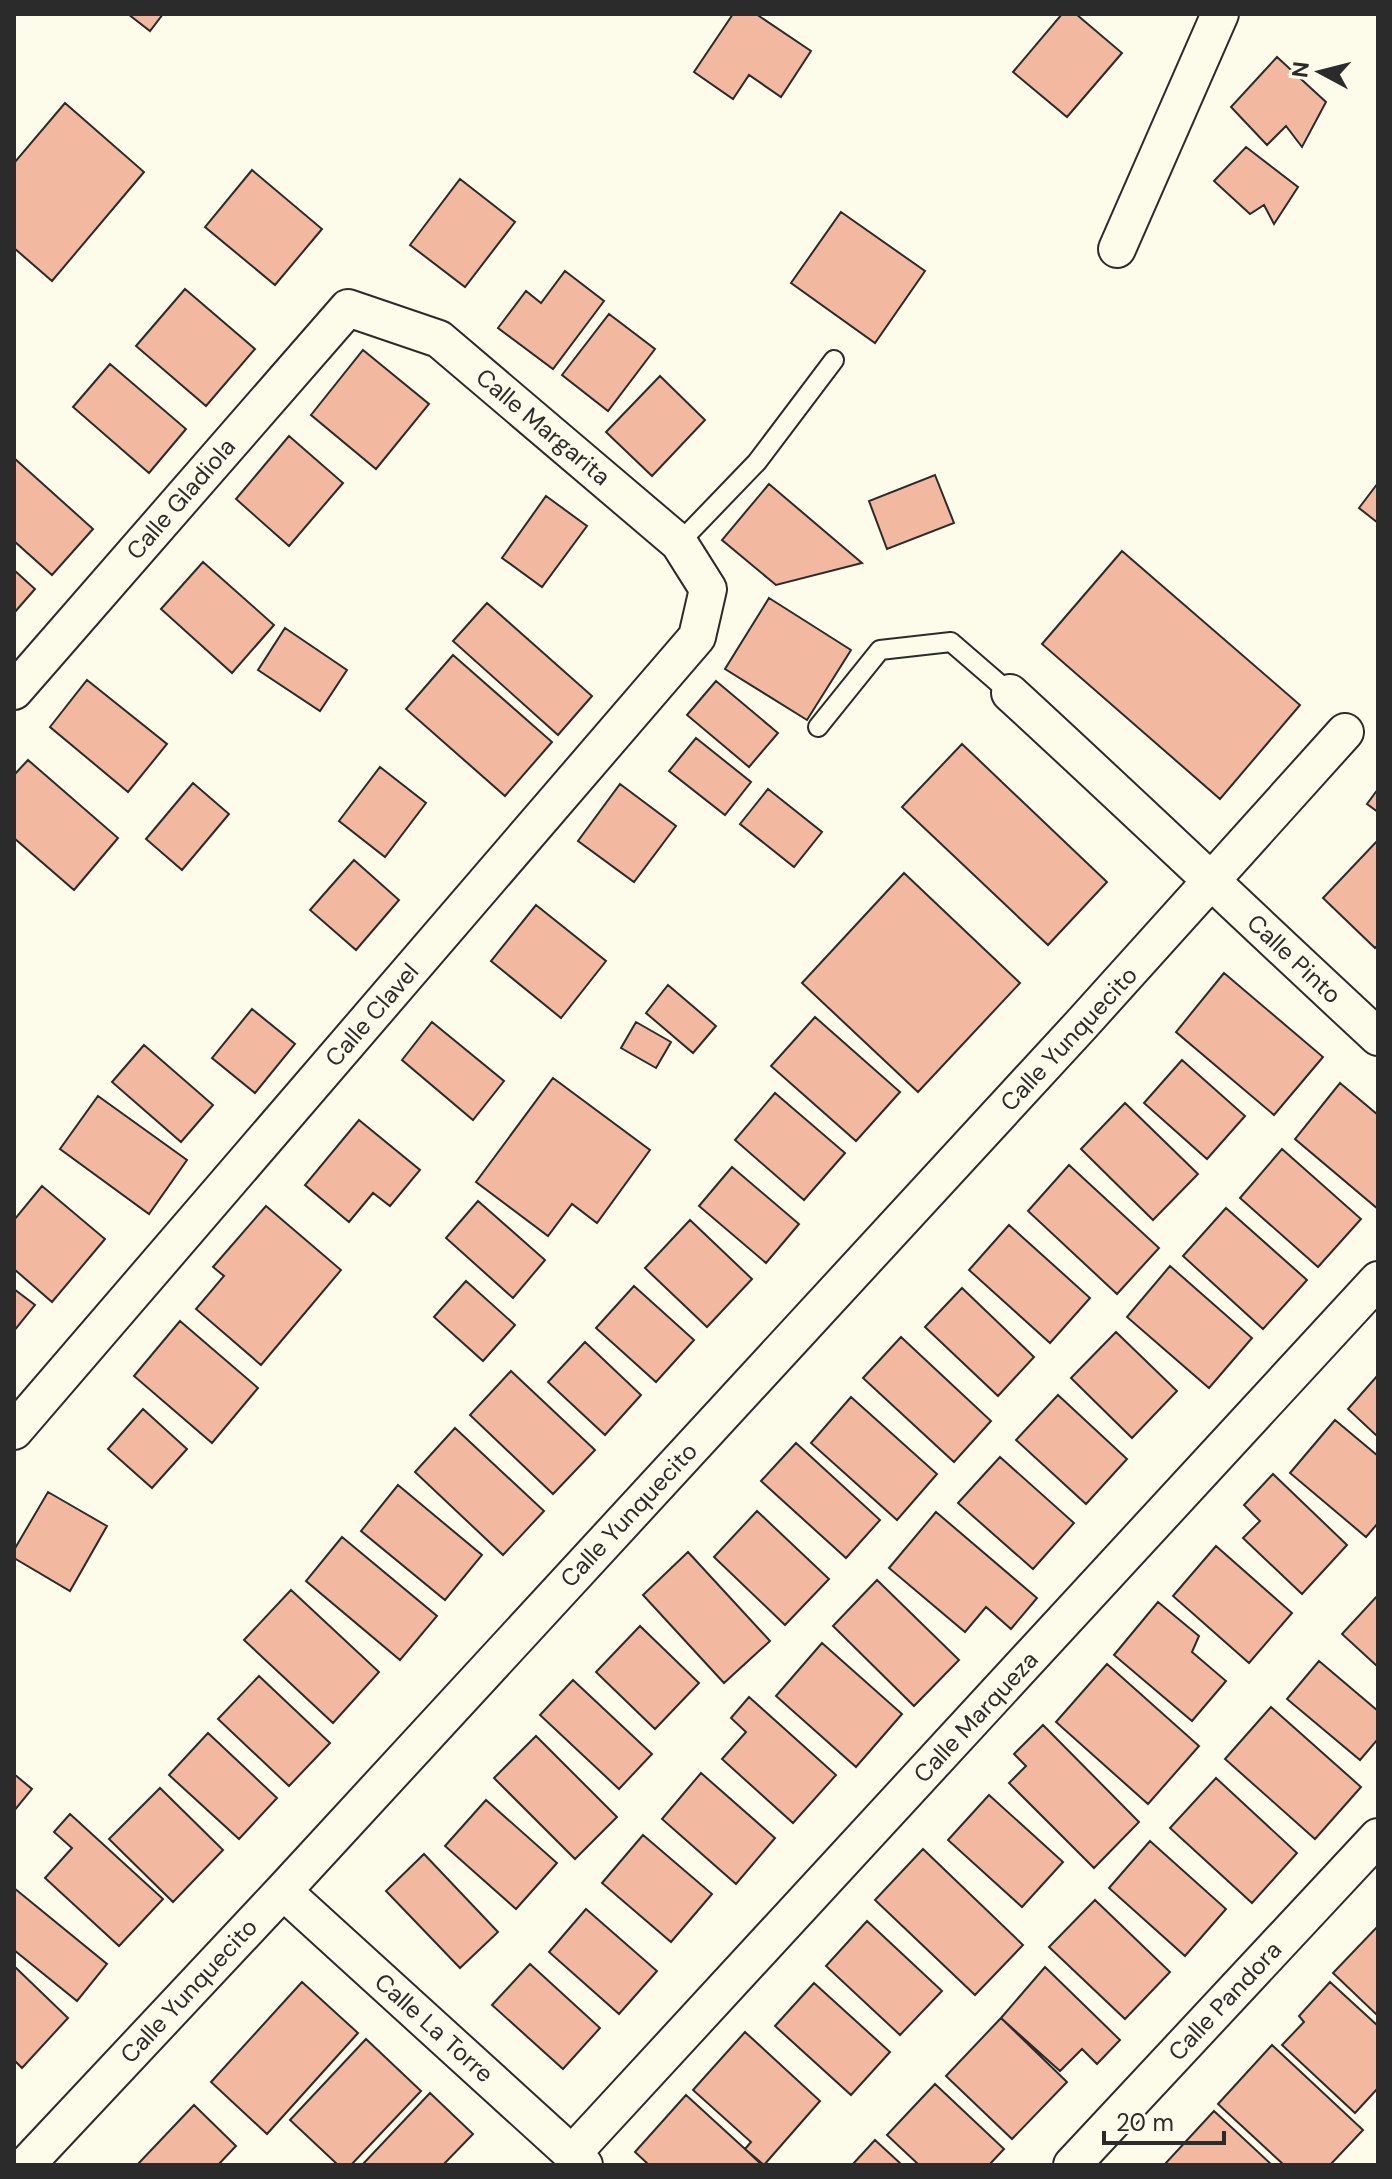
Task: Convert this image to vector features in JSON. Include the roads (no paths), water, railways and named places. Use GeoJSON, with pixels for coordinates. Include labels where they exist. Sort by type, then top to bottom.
{"type":"FeatureCollection","features":[{"type":"Feature","properties":{"kind":"street"},"geometry":{"type":"LineString","coordinates":[[1117,249],[1220,14]]}},
{"type":"Feature","properties":{"kind":"street","name":"Calle Margarita"},"geometry":{"type":"LineString","coordinates":[[348,308],[439,339],[679,543],[708,589]]}},
{"type":"Feature","properties":{"kind":"street","name":"Calle Gladiola"},"geometry":{"type":"LineString","coordinates":[[14,691],[348,308]]}},
{"type":"Feature","properties":{"kind":"street","name":"Calle Clavel"},"geometry":{"type":"LineString","coordinates":[[14,1431],[697,637],[708,589]]}},
{"type":"Feature","properties":{"kind":"street","name":"Calle Pinto"},"geometry":{"type":"LineString","coordinates":[[1010,693],[1183,852],[1219,871],[1378,1037]]}},
{"type":"Feature","properties":{"kind":"street"},"geometry":{"type":"LineString","coordinates":[[1219,871],[1345,732]]}},
{"type":"Feature","properties":{"kind":"street","name":"Calle Yunquecito"},"geometry":{"type":"LineString","coordinates":[[27,2165],[1143,958],[1219,871]]}},
{"type":"Feature","properties":{"kind":"street","name":"Calle Marqueza"},"geometry":{"type":"LineString","coordinates":[[578,2159],[1378,1280]]}},
{"type":"Feature","properties":{"kind":"street","name":"Calle Pandora"},"geometry":{"type":"LineString","coordinates":[[1072,2165],[1378,1837]]}},
{"type":"Feature","properties":{"kind":"street","name":"Calle La Torre"},"geometry":{"type":"LineString","coordinates":[[283,1891],[578,2159]]}},
{"type":"Feature","properties":{"kind":"lane"},"geometry":{"type":"LineString","coordinates":[[679,543],[757,462],[834,360]]}},
{"type":"Feature","properties":{"kind":"lane"},"geometry":{"type":"LineString","coordinates":[[818,727],[880,650],[951,642],[1010,693]]}}]}
